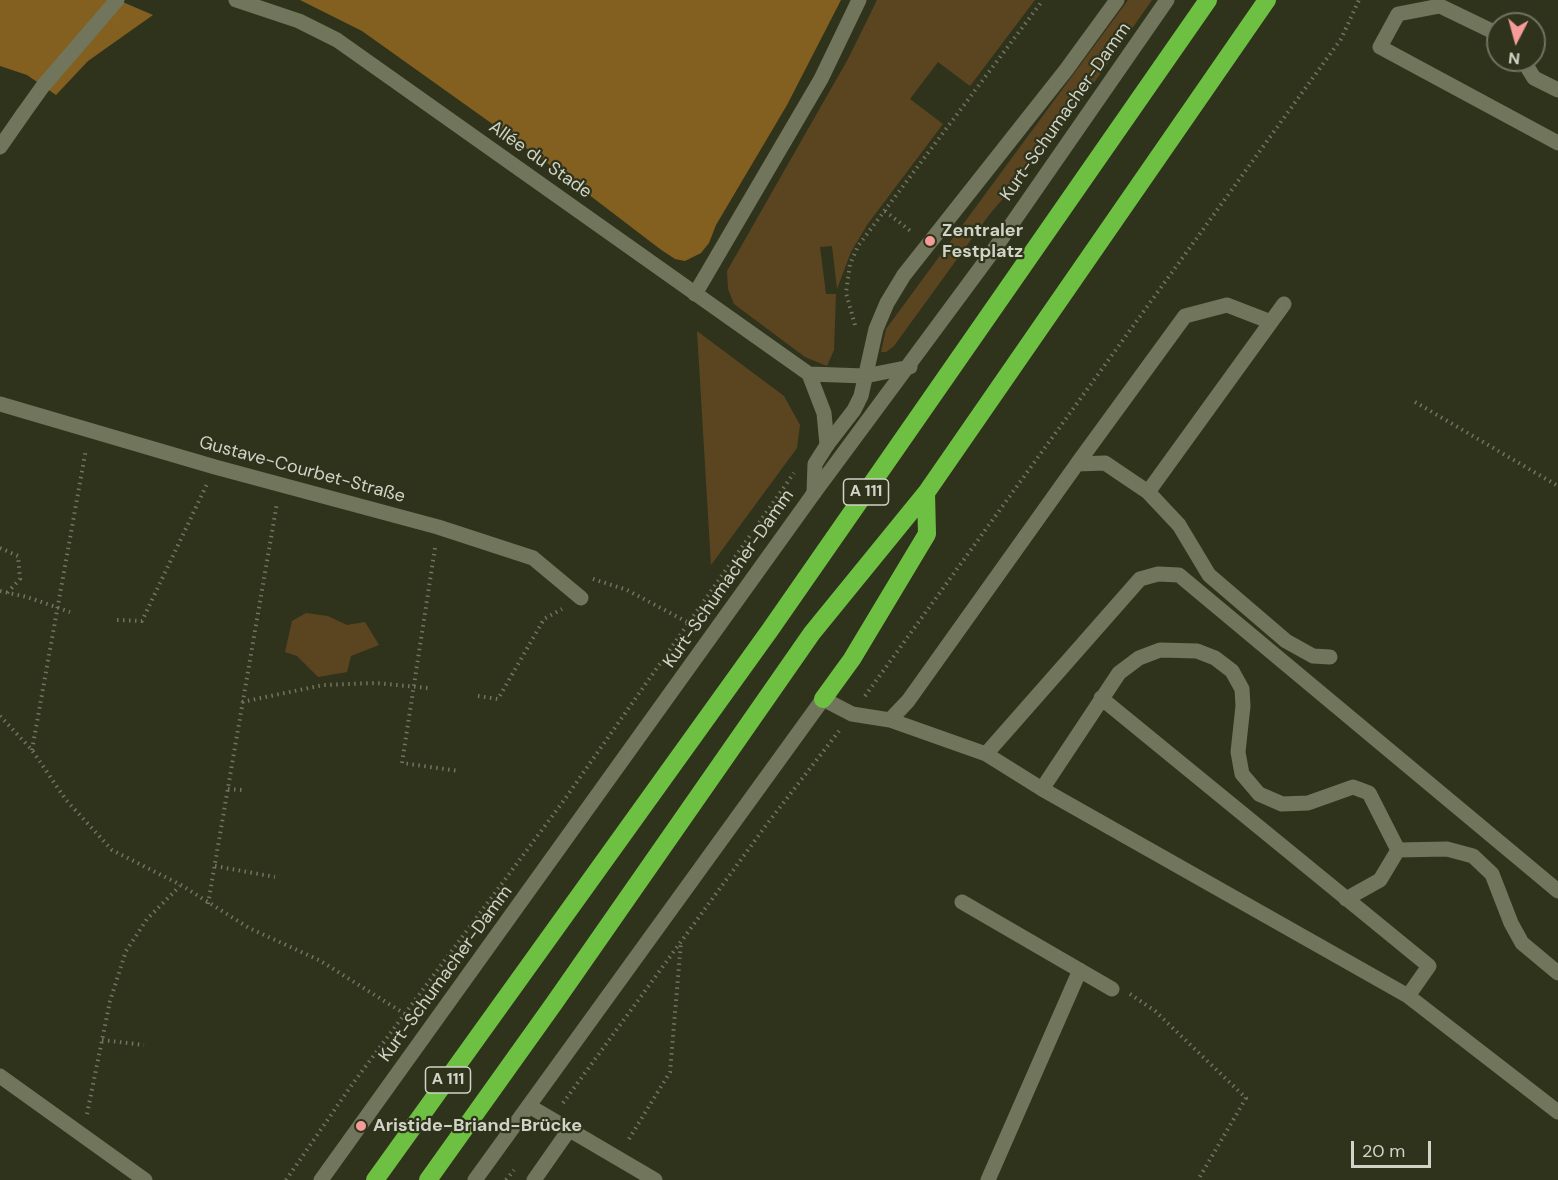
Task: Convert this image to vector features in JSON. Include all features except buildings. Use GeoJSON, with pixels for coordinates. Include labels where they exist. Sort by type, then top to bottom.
{"type":"FeatureCollection","features":[{"type":"Feature","properties":{"kind":"highway","name":"A 111"},"geometry":{"type":"LineString","coordinates":[[375,1180],[770,630],[1208,0]]}},
{"type":"Feature","properties":{"kind":"highway","name":"A 111"},"geometry":{"type":"LineString","coordinates":[[428,1180],[812,633],[926,493],[1267,0]]}},
{"type":"Feature","properties":{"kind":"highway"},"geometry":{"type":"LineString","coordinates":[[823,699],[852,659],[927,534],[926,493]]}},
{"type":"Feature","properties":{"kind":"main road"},"geometry":{"type":"LineString","coordinates":[[0,147],[43,86],[117,0]]}},
{"type":"Feature","properties":{"kind":"main road","name":"Allée du Stade"},"geometry":{"type":"LineString","coordinates":[[236,0],[299,21],[337,40],[809,374]]}},
{"type":"Feature","properties":{"kind":"main road"},"geometry":{"type":"LineString","coordinates":[[695,294],[821,79],[859,0]]}},
{"type":"Feature","properties":{"kind":"main road"},"geometry":{"type":"LineString","coordinates":[[814,493],[815,464],[854,410],[866,376],[876,329],[887,303],[904,275],[1066,70],[1117,0]]}},
{"type":"Feature","properties":{"kind":"main road","name":"Kurt-Schumacher-Damm"},"geometry":{"type":"LineString","coordinates":[[321,1180],[814,493],[909,367],[1167,0]]}},
{"type":"Feature","properties":{"kind":"main road"},"geometry":{"type":"LineString","coordinates":[[1486,28],[1440,6],[1398,14],[1380,47],[1558,143]]}},
{"type":"Feature","properties":{"kind":"main road"},"geometry":{"type":"LineString","coordinates":[[1531,72],[1534,78],[1558,90]]}},
{"type":"Feature","properties":{"kind":"main road"},"geometry":{"type":"LineString","coordinates":[[1148,492],[1284,304]]}},
{"type":"Feature","properties":{"kind":"main road"},"geometry":{"type":"LineString","coordinates":[[890,720],[908,701],[1185,315],[1227,305],[1271,322]]}},
{"type":"Feature","properties":{"kind":"main road"},"geometry":{"type":"LineString","coordinates":[[827,445],[824,413],[809,374],[866,376],[909,367]]}},
{"type":"Feature","properties":{"kind":"main road","name":"Gustave-Courbet-Straße"},"geometry":{"type":"LineString","coordinates":[[0,404],[215,467],[438,527],[533,558],[580,598]]}},
{"type":"Feature","properties":{"kind":"main road"},"geometry":{"type":"LineString","coordinates":[[1077,464],[1105,463],[1148,492],[1179,525],[1209,575],[1286,641],[1313,656],[1330,657]]}},
{"type":"Feature","properties":{"kind":"main road"},"geometry":{"type":"LineString","coordinates":[[986,754],[1140,579],[1158,574],[1179,575],[1558,891]]}},
{"type":"Feature","properties":{"kind":"main road"},"geometry":{"type":"LineString","coordinates":[[1042,789],[1119,673],[1139,658],[1160,650],[1197,651],[1215,657],[1232,671],[1242,689],[1243,706],[1238,752],[1242,774],[1259,794],[1282,804],[1308,802],[1353,787],[1369,793],[1398,850]]}},
{"type":"Feature","properties":{"kind":"main road"},"geometry":{"type":"LineString","coordinates":[[1101,698],[1429,966],[1408,996]]}},
{"type":"Feature","properties":{"kind":"main road"},"geometry":{"type":"LineString","coordinates":[[475,1180],[823,699],[852,714],[890,720],[986,754],[1042,789],[1408,996],[1558,1112]]}},
{"type":"Feature","properties":{"kind":"main road"},"geometry":{"type":"LineString","coordinates":[[1398,850],[1447,849],[1473,856],[1492,874],[1510,923],[1522,943],[1558,973]]}},
{"type":"Feature","properties":{"kind":"main road"},"geometry":{"type":"LineString","coordinates":[[1346,899],[1380,880],[1398,850]]}},
{"type":"Feature","properties":{"kind":"main road"},"geometry":{"type":"LineString","coordinates":[[962,902],[1112,989]]}},
{"type":"Feature","properties":{"kind":"main road"},"geometry":{"type":"LineString","coordinates":[[988,1180],[1080,970]]}},
{"type":"Feature","properties":{"kind":"main road"},"geometry":{"type":"LineString","coordinates":[[0,1076],[145,1180]]}},
{"type":"Feature","properties":{"kind":"main road"},"geometry":{"type":"LineString","coordinates":[[529,1106],[655,1180]]}},
{"type":"Feature","properties":{"kind":"main road"},"geometry":{"type":"LineString","coordinates":[[534,1180],[569,1130]]}},
{"type":"Feature","properties":{"kind":"path"},"geometry":{"type":"LineString","coordinates":[[857,331],[846,293],[850,264],[858,246],[1042,0]]}},
{"type":"Feature","properties":{"kind":"path"},"geometry":{"type":"LineString","coordinates":[[551,1119],[681,941],[852,714],[1341,39],[1359,0]]}},
{"type":"Feature","properties":{"kind":"path"},"geometry":{"type":"LineString","coordinates":[[885,211],[914,233]]}},
{"type":"Feature","properties":{"kind":"path"},"geometry":{"type":"LineString","coordinates":[[1415,402],[1558,486]]}},
{"type":"Feature","properties":{"kind":"path"},"geometry":{"type":"LineString","coordinates":[[32,750],[89,430]]}},
{"type":"Feature","properties":{"kind":"path"},"geometry":{"type":"LineString","coordinates":[[286,1180],[405,1014],[562,803],[800,464]]}},
{"type":"Feature","properties":{"kind":"path"},"geometry":{"type":"LineString","coordinates":[[117,620],[142,621],[215,467]]}},
{"type":"Feature","properties":{"kind":"path"},"geometry":{"type":"LineString","coordinates":[[208,904],[280,484]]}},
{"type":"Feature","properties":{"kind":"path"},"geometry":{"type":"LineString","coordinates":[[438,527],[402,763],[459,771]]}},
{"type":"Feature","properties":{"kind":"path"},"geometry":{"type":"LineString","coordinates":[[0,548],[18,556],[20,579],[7,593]]}},
{"type":"Feature","properties":{"kind":"path"},"geometry":{"type":"LineString","coordinates":[[585,576],[627,590],[689,623]]}},
{"type":"Feature","properties":{"kind":"path"},"geometry":{"type":"LineString","coordinates":[[0,591],[27,597],[70,612]]}},
{"type":"Feature","properties":{"kind":"path"},"geometry":{"type":"LineString","coordinates":[[478,696],[498,699],[544,619],[580,598]]}},
{"type":"Feature","properties":{"kind":"path"},"geometry":{"type":"LineString","coordinates":[[242,702],[323,685],[413,685],[428,688]]}},
{"type":"Feature","properties":{"kind":"path"},"geometry":{"type":"LineString","coordinates":[[0,716],[32,750],[66,800],[112,850],[181,885],[249,928],[319,960],[405,1014]]}},
{"type":"Feature","properties":{"kind":"path"},"geometry":{"type":"LineString","coordinates":[[228,789],[242,790]]}},
{"type":"Feature","properties":{"kind":"path"},"geometry":{"type":"LineString","coordinates":[[215,866],[275,877]]}},
{"type":"Feature","properties":{"kind":"path"},"geometry":{"type":"LineString","coordinates":[[82,1136],[110,1001],[126,951],[147,919],[181,885]]}},
{"type":"Feature","properties":{"kind":"path"},"geometry":{"type":"LineString","coordinates":[[629,1139],[670,1072],[681,941]]}},
{"type":"Feature","properties":{"kind":"path"},"geometry":{"type":"LineString","coordinates":[[1112,989],[1133,994],[1155,1011],[1246,1098],[1198,1180]]}},
{"type":"Feature","properties":{"kind":"path"},"geometry":{"type":"LineString","coordinates":[[102,1040],[144,1046]]}},
{"type":"Feature","properties":{"kind":"shaded area"},"geometry":{"type":"Polygon","coordinates":[[[0,0],[118,0],[153,15],[88,61],[56,95],[27,75],[0,66],[0,0]]]}},
{"type":"Feature","properties":{"kind":"shaded area"},"geometry":{"type":"Polygon","coordinates":[[[300,0],[841,0],[787,105],[716,225],[709,243],[701,253],[685,261],[675,259],[660,249],[550,165],[362,31],[300,0]]]}},
{"type":"Feature","properties":{"kind":"shaded area"},"geometry":{"type":"Polygon","coordinates":[[[877,0],[1035,0],[970,86],[938,62],[910,99],[943,124],[867,225],[851,252],[837,289],[832,246],[820,247],[826,294],[836,294],[834,350],[827,366],[805,357],[734,304],[728,289],[727,271],[848,59],[877,0]]]}},
{"type":"Feature","properties":{"kind":"shaded area"},"geometry":{"type":"Polygon","coordinates":[[[1128,0],[1152,0],[1061,130],[989,215],[894,346],[886,352],[881,352],[886,329],[1128,0]]]}},
{"type":"Feature","properties":{"kind":"shaded area"},"geometry":{"type":"Polygon","coordinates":[[[697,331],[784,396],[800,425],[797,448],[711,565],[697,331]]]}},
{"type":"Feature","properties":{"kind":"shaded area"},"geometry":{"type":"Polygon","coordinates":[[[306,613],[328,616],[347,625],[365,622],[379,645],[351,656],[347,672],[318,677],[297,656],[285,652],[292,621],[306,613]]]}},
{"type":"Feature","properties":{"kind":"place","name":"Zentraler Festplatz"},"geometry":{"type":"Point","coordinates":[930,241]}},
{"type":"Feature","properties":{"kind":"place","name":"Aristide-Briand-Brücke"},"geometry":{"type":"Point","coordinates":[361,1126]}}]}
